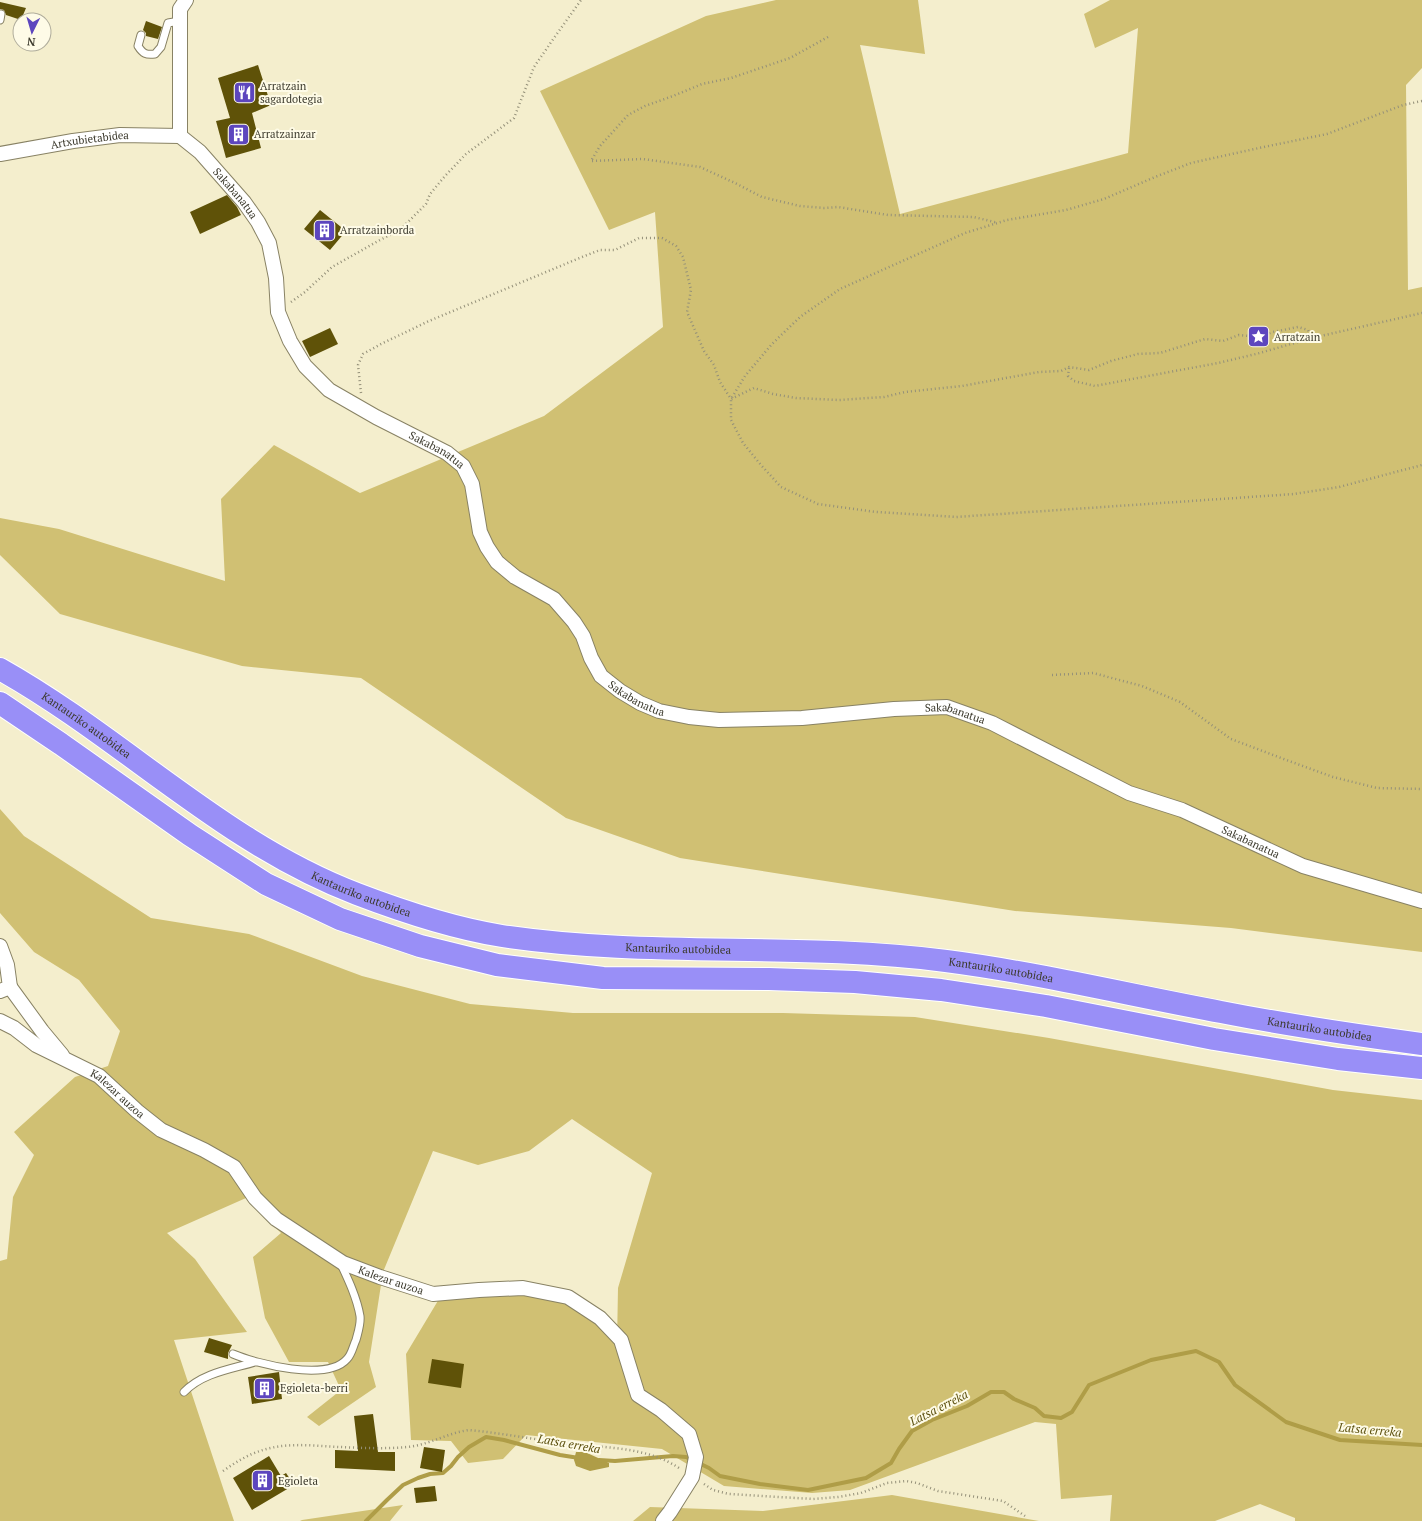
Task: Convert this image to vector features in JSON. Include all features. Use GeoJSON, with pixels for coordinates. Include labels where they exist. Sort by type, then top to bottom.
{"type":"FeatureCollection","features":[{"type":"Feature","properties":{"kind":"highway","name":"Kantauriko autobidea"},"geometry":{"type":"LineString","coordinates":[[0,669],[82,721],[208,813],[279,858],[353,893],[429,920],[500,936],[603,947],[823,952],[944,961],[1052,978],[1221,1012],[1345,1034],[1422,1044]]}},
{"type":"Feature","properties":{"kind":"highway"},"geometry":{"type":"LineString","coordinates":[[0,703],[190,835],[266,884],[340,919],[428,948],[497,965],[603,978],[769,979],[848,982],[941,990],[1046,1006],[1214,1039],[1330,1058],[1422,1068]]}},
{"type":"Feature","properties":{"kind":"street"},"geometry":{"type":"LineString","coordinates":[[180,136],[180,9],[186,0]]}},
{"type":"Feature","properties":{"kind":"street","name":"Artxubietabidea"},"geometry":{"type":"LineString","coordinates":[[0,154],[73,141],[120,135],[180,136]]}},
{"type":"Feature","properties":{"kind":"street","name":"Sakabanatua"},"geometry":{"type":"LineString","coordinates":[[180,136],[200,152],[244,202],[270,242],[276,278],[278,312],[290,340],[305,366],[329,390],[447,453],[463,466],[472,484],[480,532],[487,547],[497,562],[515,577],[554,599],[574,622],[583,636],[591,658],[601,676],[620,691],[640,703],[659,711],[689,717],[719,720],[802,718],[894,709],[947,708],[992,722],[1129,793],[1182,810],[1303,866],[1422,901]]}},
{"type":"Feature","properties":{"kind":"street","name":"Kalezar auzoa"},"geometry":{"type":"LineString","coordinates":[[0,946],[7,965],[5,989],[68,1061]]}},
{"type":"Feature","properties":{"kind":"street","name":"Kalezar auzoa"},"geometry":{"type":"LineString","coordinates":[[0,1021],[14,1028],[36,1045],[99,1076],[161,1130],[204,1150],[234,1167],[255,1198],[276,1219],[339,1260],[380,1277],[433,1294],[523,1288],[568,1297],[600,1318],[621,1340],[638,1395],[661,1410],[689,1434],[694,1468]]}},
{"type":"Feature","properties":{"kind":"street"},"geometry":{"type":"LineString","coordinates":[[663,1521],[670,1512],[694,1468]]}},
{"type":"Feature","properties":{"kind":"lane"},"geometry":{"type":"LineString","coordinates":[[141,35],[138,46],[142,53],[147,55],[155,54],[161,47],[168,23],[180,21]]}},
{"type":"Feature","properties":{"kind":"lane"},"geometry":{"type":"LineString","coordinates":[[233,1354],[255,1362],[296,1370],[318,1370],[337,1366],[347,1360],[352,1351],[360,1327],[360,1317],[352,1291],[339,1260]]}},
{"type":"Feature","properties":{"kind":"lane"},"geometry":{"type":"LineString","coordinates":[[184,1392],[190,1386],[210,1375],[255,1362]]}},
{"type":"Feature","properties":{"kind":"path"},"geometry":{"type":"LineString","coordinates":[[278,312],[305,292],[332,267],[400,230],[426,204],[430,194],[466,154],[514,118],[534,67],[581,0]]}},
{"type":"Feature","properties":{"kind":"path"},"geometry":{"type":"LineString","coordinates":[[828,37],[790,58],[731,78],[702,84],[645,106],[628,115],[600,146],[591,161],[643,159],[700,167],[762,197],[800,206],[824,208],[838,207],[888,215],[974,217],[998,223]]}},
{"type":"Feature","properties":{"kind":"path"},"geometry":{"type":"LineString","coordinates":[[1422,101],[1403,105],[1327,134],[1192,164],[1155,177],[1104,199],[1074,208],[998,223],[965,233],[840,289],[800,317],[772,344],[745,376],[731,399],[731,420],[743,443],[780,487],[818,504],[876,512],[956,516],[1294,494],[1339,487],[1422,465]]}},
{"type":"Feature","properties":{"kind":"path"},"geometry":{"type":"LineString","coordinates":[[363,409],[358,365],[363,354],[429,321],[582,257],[600,250],[615,250],[639,238],[662,238],[676,246],[683,257],[691,290],[688,312],[704,351],[714,365],[720,382],[731,399]]}},
{"type":"Feature","properties":{"kind":"path"},"geometry":{"type":"LineString","coordinates":[[1069,367],[1068,376],[1074,381],[1094,386],[1218,363],[1312,338],[1422,313]]}},
{"type":"Feature","properties":{"kind":"path"},"geometry":{"type":"LineString","coordinates":[[731,399],[754,388],[773,394],[796,398],[839,400],[878,398],[905,392],[962,386],[1039,372],[1061,371],[1069,367],[1089,370],[1111,361],[1138,354],[1160,353],[1205,339],[1223,341],[1239,335],[1259,337],[1273,332],[1298,327],[1308,330],[1312,338]]}},
{"type":"Feature","properties":{"kind":"path"},"geometry":{"type":"LineString","coordinates":[[1052,675],[1093,673],[1142,686],[1180,702],[1231,739],[1288,762],[1377,788],[1422,788]]}},
{"type":"Feature","properties":{"kind":"path"},"geometry":{"type":"LineString","coordinates":[[223,1471],[249,1455],[284,1446],[370,1448],[409,1446],[428,1444],[456,1432],[469,1430],[590,1447],[632,1450],[694,1468],[713,1490],[722,1493],[813,1499],[860,1493],[887,1483],[906,1481],[947,1492],[1003,1501],[1025,1516]]}},
{"type":"Feature","properties":{"kind":"shaded area"},"geometry":{"type":"Polygon","coordinates":[[[776,0],[918,0],[925,54],[860,45],[900,214],[1128,153],[1138,28],[1095,48],[1084,14],[1110,0],[1422,0],[1422,68],[1406,85],[1408,290],[1422,287],[1422,952],[1231,928],[1015,911],[680,858],[566,818],[361,678],[242,666],[60,614],[0,555],[0,518],[59,529],[225,581],[221,499],[274,445],[360,493],[544,416],[663,327],[655,212],[609,230],[540,91],[706,16],[776,0]]]}},
{"type":"Feature","properties":{"kind":"shaded area"},"geometry":{"type":"Polygon","coordinates":[[[0,809],[24,836],[151,918],[249,934],[362,976],[470,1004],[573,1013],[783,1013],[915,1017],[1049,1038],[1333,1090],[1422,1100],[1422,1521],[1295,1521],[1295,1518],[1260,1504],[1215,1521],[1110,1521],[1112,1495],[1061,1499],[1056,1424],[1035,1422],[850,1490],[812,1493],[724,1486],[662,1449],[526,1435],[503,1459],[468,1463],[451,1441],[411,1440],[406,1354],[439,1299],[516,1293],[567,1301],[597,1323],[617,1343],[618,1288],[652,1173],[572,1119],[529,1151],[478,1165],[433,1151],[383,1272],[369,1362],[376,1387],[319,1426],[307,1417],[341,1390],[328,1362],[289,1362],[265,1318],[253,1257],[281,1233],[246,1198],[167,1233],[195,1259],[247,1332],[174,1340],[234,1521],[0,1521],[0,1261],[7,1259],[13,1197],[34,1155],[14,1132],[75,1077],[108,1066],[120,1031],[79,980],[34,952],[0,913],[0,809]]]}},
{"type":"Feature","properties":{"kind":"shaded area"},"geometry":{"type":"Polygon","coordinates":[[[576,1452],[585,1452],[609,1463],[609,1467],[590,1471],[576,1466],[574,1460],[576,1452]]]}},
{"type":"Feature","properties":{"kind":"shaded area"},"geometry":{"type":"Polygon","coordinates":[[[892,1495],[1039,1521],[633,1521],[650,1507],[763,1511],[892,1495]]]}},
{"type":"Feature","properties":{"kind":"shaded area"},"geometry":{"type":"Polygon","coordinates":[[[403,1505],[390,1521],[300,1521],[302,1520],[403,1505]]]}},
{"type":"Feature","properties":{"kind":"building"},"geometry":{"type":"Polygon","coordinates":[[[0,2],[26,8],[24,12],[12,12],[12,17],[6,15],[4,10],[0,9],[0,2]]]}},
{"type":"Feature","properties":{"kind":"building"},"geometry":{"type":"Polygon","coordinates":[[[146,21],[162,27],[158,39],[146,36],[146,33],[143,30],[146,21]]]}},
{"type":"Feature","properties":{"kind":"building"},"geometry":{"type":"Polygon","coordinates":[[[258,65],[271,105],[252,113],[261,148],[226,158],[216,121],[230,118],[218,78],[258,65]]]}},
{"type":"Feature","properties":{"kind":"building"},"geometry":{"type":"Polygon","coordinates":[[[227,195],[237,207],[241,215],[200,234],[190,212],[227,195]]]}},
{"type":"Feature","properties":{"kind":"building","name":"Arratzainborda"},"geometry":{"type":"Polygon","coordinates":[[[320,210],[346,231],[330,250],[304,229],[320,210]]]}},
{"type":"Feature","properties":{"kind":"building"},"geometry":{"type":"Polygon","coordinates":[[[330,328],[338,344],[310,357],[302,341],[330,328]]]}},
{"type":"Feature","properties":{"kind":"building"},"geometry":{"type":"Polygon","coordinates":[[[209,1338],[232,1345],[228,1353],[228,1359],[204,1352],[209,1338]]]}},
{"type":"Feature","properties":{"kind":"building"},"geometry":{"type":"Polygon","coordinates":[[[432,1359],[464,1364],[461,1388],[428,1383],[432,1359]]]}},
{"type":"Feature","properties":{"kind":"building","name":"Egioleta-berri"},"geometry":{"type":"Polygon","coordinates":[[[279,1372],[282,1399],[252,1404],[248,1377],[279,1372]]]}},
{"type":"Feature","properties":{"kind":"building"},"geometry":{"type":"Polygon","coordinates":[[[373,1414],[378,1452],[395,1452],[395,1471],[335,1468],[335,1450],[358,1451],[354,1416],[373,1414]]]}},
{"type":"Feature","properties":{"kind":"building"},"geometry":{"type":"Polygon","coordinates":[[[424,1447],[445,1450],[442,1472],[420,1468],[424,1447]]]}},
{"type":"Feature","properties":{"kind":"building","name":"Egioleta"},"geometry":{"type":"Polygon","coordinates":[[[269,1456],[281,1476],[286,1473],[294,1485],[252,1510],[233,1478],[269,1456]]]}},
{"type":"Feature","properties":{"kind":"building"},"geometry":{"type":"Polygon","coordinates":[[[435,1486],[437,1501],[416,1503],[414,1488],[435,1486]]]}},
{"type":"Feature","properties":{"kind":"waterway","name":"Latsa erreka"},"geometry":{"type":"LineString","coordinates":[[599,1460],[615,1461],[673,1456],[686,1457],[709,1468],[720,1476],[760,1484],[808,1490],[866,1478],[891,1463],[912,1431],[932,1420],[967,1406],[991,1392],[1004,1392],[1014,1399],[1035,1408],[1044,1416],[1061,1418],[1072,1412],[1089,1385],[1151,1360],[1196,1351],[1219,1362],[1235,1385],[1286,1422],[1340,1440],[1422,1445]]}},
{"type":"Feature","properties":{"kind":"waterway","name":"Latsa erreka"},"geometry":{"type":"LineString","coordinates":[[366,1521],[403,1485],[430,1474],[443,1473],[469,1447],[486,1437],[504,1440],[560,1455],[579,1458]]}},
{"type":"Feature","properties":{"kind":"place","name":"Arratzain sagardotegia"},"geometry":{"type":"Point","coordinates":[244,92]}},
{"type":"Feature","properties":{"kind":"place","name":"Arratzainzar"},"geometry":{"type":"Point","coordinates":[239,134]}},
{"type":"Feature","properties":{"kind":"place","name":"Arratzainborda"},"geometry":{"type":"Point","coordinates":[325,230]}},
{"type":"Feature","properties":{"kind":"place","name":"Arratzain"},"geometry":{"type":"Point","coordinates":[1259,337]}},
{"type":"Feature","properties":{"kind":"place","name":"Egioleta-berri"},"geometry":{"type":"Point","coordinates":[265,1388]}},
{"type":"Feature","properties":{"kind":"place","name":"Egioleta"},"geometry":{"type":"Point","coordinates":[263,1481]}}]}
